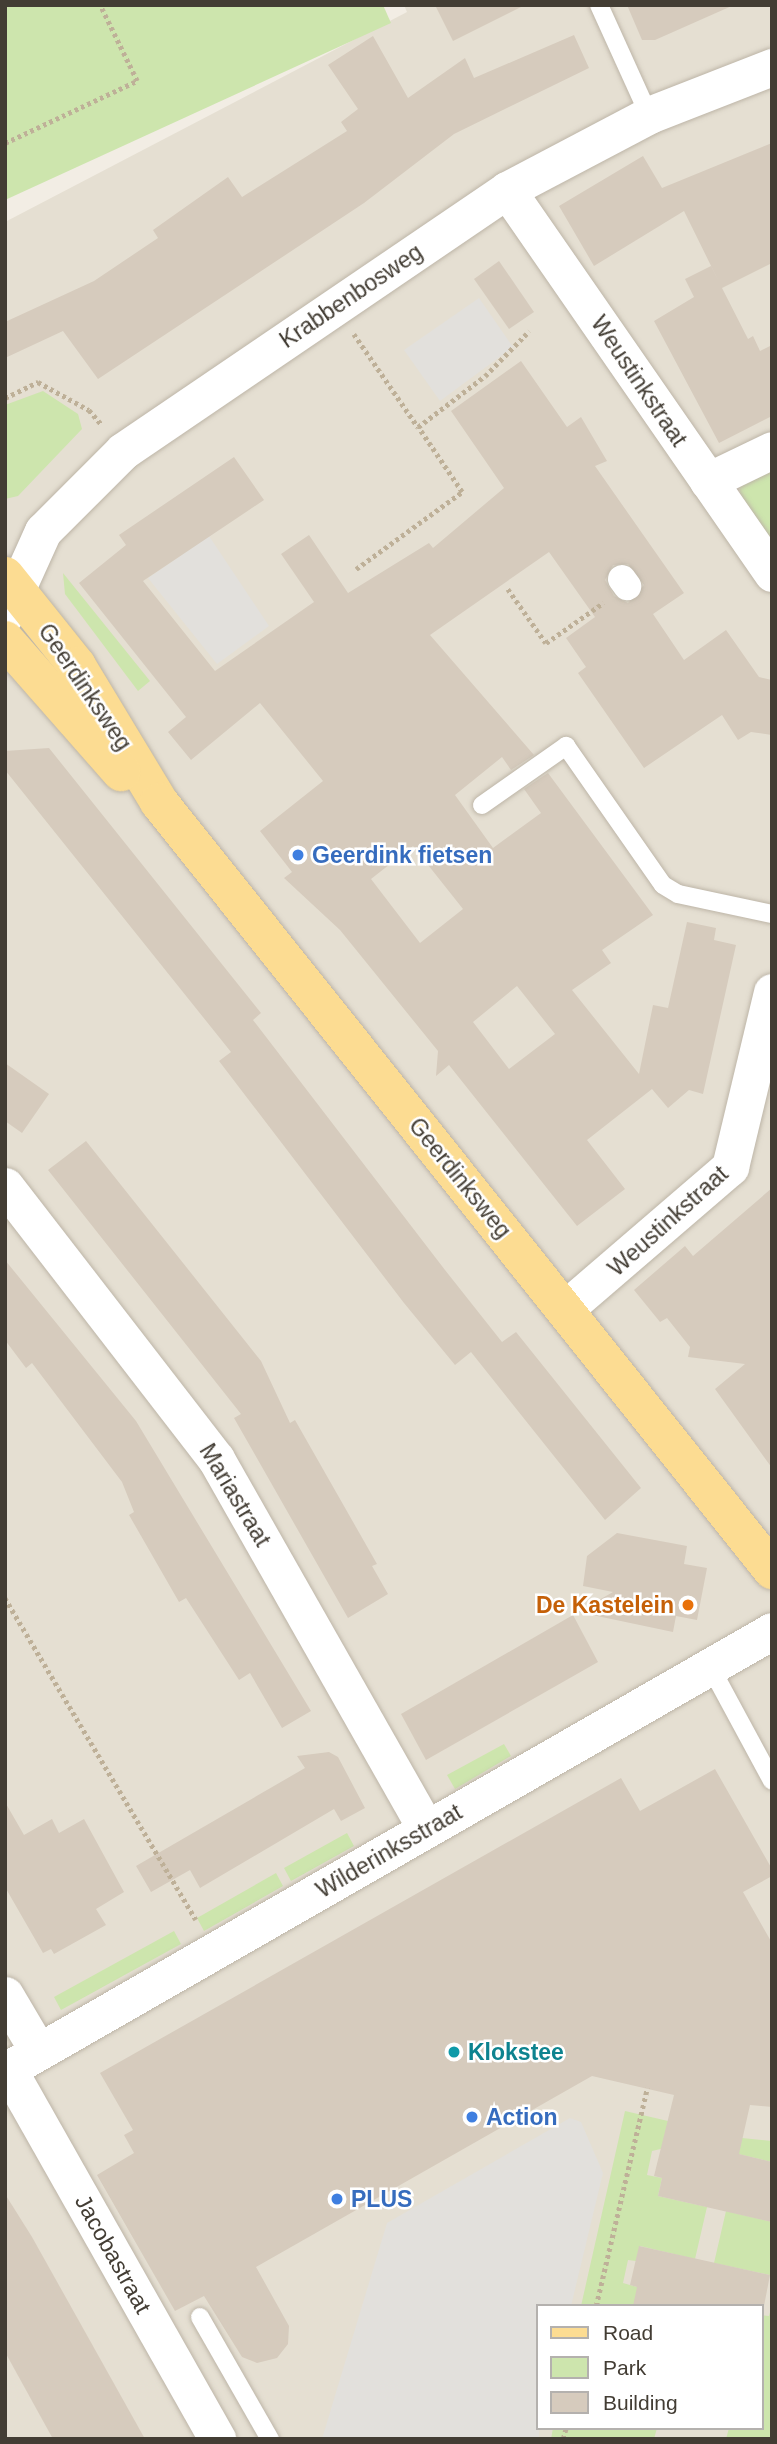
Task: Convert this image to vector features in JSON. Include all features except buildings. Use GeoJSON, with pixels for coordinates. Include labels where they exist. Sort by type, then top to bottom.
{"type":"FeatureCollection","features":[{"type":"Feature","properties":{"kind":"main road","name":"Geerdinksweg"},"geometry":{"type":"LineString","coordinates":[[9,593],[77,666],[159,802],[768,1561]]}},
{"type":"Feature","properties":{"kind":"main road","name":"Geerdinksweg"},"geometry":{"type":"LineString","coordinates":[[5,640],[120,771],[159,802]]}},
{"type":"Feature","properties":{"kind":"street","name":"Krabbenbosweg"},"geometry":{"type":"LineString","coordinates":[[9,593],[43,531],[123,451],[507,190],[649,115],[772,67]]}},
{"type":"Feature","properties":{"kind":"street","name":"Weustinkstraat"},"geometry":{"type":"LineString","coordinates":[[507,190],[772,573]]}},
{"type":"Feature","properties":{"kind":"street"},"geometry":{"type":"LineString","coordinates":[[708,481],[772,450]]}},
{"type":"Feature","properties":{"kind":"street","name":"Weustinkstraat"},"geometry":{"type":"LineString","coordinates":[[565,1309],[730,1167],[772,992]]}},
{"type":"Feature","properties":{"kind":"street","name":"Mariastraat"},"geometry":{"type":"LineString","coordinates":[[5,1186],[216,1459],[426,1829]]}},
{"type":"Feature","properties":{"kind":"street","name":"Wilderinksstraat"},"geometry":{"type":"LineString","coordinates":[[17,2064],[772,1631]]}},
{"type":"Feature","properties":{"kind":"street","name":"Jacobastraat"},"geometry":{"type":"LineString","coordinates":[[5,1995],[17,2064],[217,2439]]}},
{"type":"Feature","properties":{"kind":"lane"},"geometry":{"type":"LineString","coordinates":[[599,5],[649,115]]}},
{"type":"Feature","properties":{"kind":"lane"},"geometry":{"type":"LineString","coordinates":[[482,805],[566,746],[663,885],[678,894],[772,914]]}},
{"type":"Feature","properties":{"kind":"lane"},"geometry":{"type":"LineString","coordinates":[[711,1668],[772,1781]]}},
{"type":"Feature","properties":{"kind":"lane"},"geometry":{"type":"LineString","coordinates":[[200,2317],[270,2439]]}},
{"type":"Feature","properties":{"kind":"path"},"geometry":{"type":"LineString","coordinates":[[5,143],[137,81],[100,5]]}},
{"type":"Feature","properties":{"kind":"path"},"geometry":{"type":"LineString","coordinates":[[336,307],[462,492],[356,569]]}},
{"type":"Feature","properties":{"kind":"path"},"geometry":{"type":"LineString","coordinates":[[418,427],[485,376],[529,331]]}},
{"type":"Feature","properties":{"kind":"path"},"geometry":{"type":"LineString","coordinates":[[5,398],[38,382],[89,410],[123,451]]}},
{"type":"Feature","properties":{"kind":"path"},"geometry":{"type":"LineString","coordinates":[[508,589],[545,643],[624,582]]}},
{"type":"Feature","properties":{"kind":"path"},"geometry":{"type":"LineString","coordinates":[[5,1598],[215,1951]]}},
{"type":"Feature","properties":{"kind":"path"},"geometry":{"type":"LineString","coordinates":[[596,2304],[641,2104],[647,2088]]}},
{"type":"Feature","properties":{"kind":"shaded area"},"geometry":{"type":"Polygon","coordinates":[[[404,5],[772,5],[772,2439],[5,2439],[5,222],[407,12],[404,5]]]}},
{"type":"Feature","properties":{"kind":"shaded area"},"geometry":{"type":"Polygon","coordinates":[[[479,298],[513,347],[440,401],[404,350],[479,298]]]}},
{"type":"Feature","properties":{"kind":"shaded area"},"geometry":{"type":"Polygon","coordinates":[[[209,536],[269,626],[217,664],[148,578],[209,536]]]}},
{"type":"Feature","properties":{"kind":"shaded area"},"geometry":{"type":"Polygon","coordinates":[[[570,2118],[581,2122],[603,2173],[571,2304],[536,2304],[536,2430],[539,2430],[539,2439],[322,2439],[387,2223],[570,2118]]]}},
{"type":"Feature","properties":{"kind":"green space"},"geometry":{"type":"Polygon","coordinates":[[[5,5],[383,5],[391,23],[5,200],[5,5]]]}},
{"type":"Feature","properties":{"kind":"green space"},"geometry":{"type":"Polygon","coordinates":[[[43,391],[78,414],[82,429],[18,496],[5,499],[5,405],[43,391]]]}},
{"type":"Feature","properties":{"kind":"green space"},"geometry":{"type":"Polygon","coordinates":[[[772,462],[772,540],[740,494],[740,482],[772,462]]]}},
{"type":"Feature","properties":{"kind":"green space"},"geometry":{"type":"Polygon","coordinates":[[[63,573],[150,681],[138,691],[65,594],[63,573]]]}},
{"type":"Feature","properties":{"kind":"green space"},"geometry":{"type":"Polygon","coordinates":[[[504,1744],[511,1756],[455,1789],[447,1775],[504,1744]]]}},
{"type":"Feature","properties":{"kind":"green space"},"geometry":{"type":"Polygon","coordinates":[[[347,1833],[354,1846],[291,1881],[284,1868],[347,1833]]]}},
{"type":"Feature","properties":{"kind":"green space"},"geometry":{"type":"Polygon","coordinates":[[[276,1873],[283,1886],[204,1931],[197,1918],[276,1873]]]}},
{"type":"Feature","properties":{"kind":"green space"},"geometry":{"type":"Polygon","coordinates":[[[174,1931],[181,1944],[61,2010],[54,1997],[174,1931]]]}},
{"type":"Feature","properties":{"kind":"green space"},"geometry":{"type":"Polygon","coordinates":[[[625,2111],[724,2134],[652,2151],[647,2175],[662,2178],[658,2196],[707,2207],[695,2259],[640,2246],[636,2261],[628,2260],[623,2283],[637,2287],[638,2304],[581,2304],[625,2111]]]}},
{"type":"Feature","properties":{"kind":"green space"},"geometry":{"type":"Polygon","coordinates":[[[742,2138],[772,2141],[772,2162],[738,2154],[742,2138]]]}},
{"type":"Feature","properties":{"kind":"green space"},"geometry":{"type":"Polygon","coordinates":[[[726,2211],[772,2222],[772,2292],[770,2275],[714,2263],[726,2211]]]}},
{"type":"Feature","properties":{"kind":"green space"},"geometry":{"type":"Polygon","coordinates":[[[772,2304],[772,2439],[726,2439],[728,2430],[763,2430],[763,2315],[769,2316],[772,2304]]]}},
{"type":"Feature","properties":{"kind":"green space"},"geometry":{"type":"Polygon","coordinates":[[[553,2430],[656,2430],[654,2439],[551,2439],[553,2430]]]}},
{"type":"Feature","properties":{"kind":"place","name":"Geerdink fietsen"},"geometry":{"type":"Point","coordinates":[298,855]}},
{"type":"Feature","properties":{"kind":"place","name":"De Kastelein"},"geometry":{"type":"Point","coordinates":[688,1605]}},
{"type":"Feature","properties":{"kind":"place","name":"Klokstee"},"geometry":{"type":"Point","coordinates":[454,2052]}},
{"type":"Feature","properties":{"kind":"place","name":"Action"},"geometry":{"type":"Point","coordinates":[472,2117]}},
{"type":"Feature","properties":{"kind":"place","name":"PLUS"},"geometry":{"type":"Point","coordinates":[337,2199]}}]}
